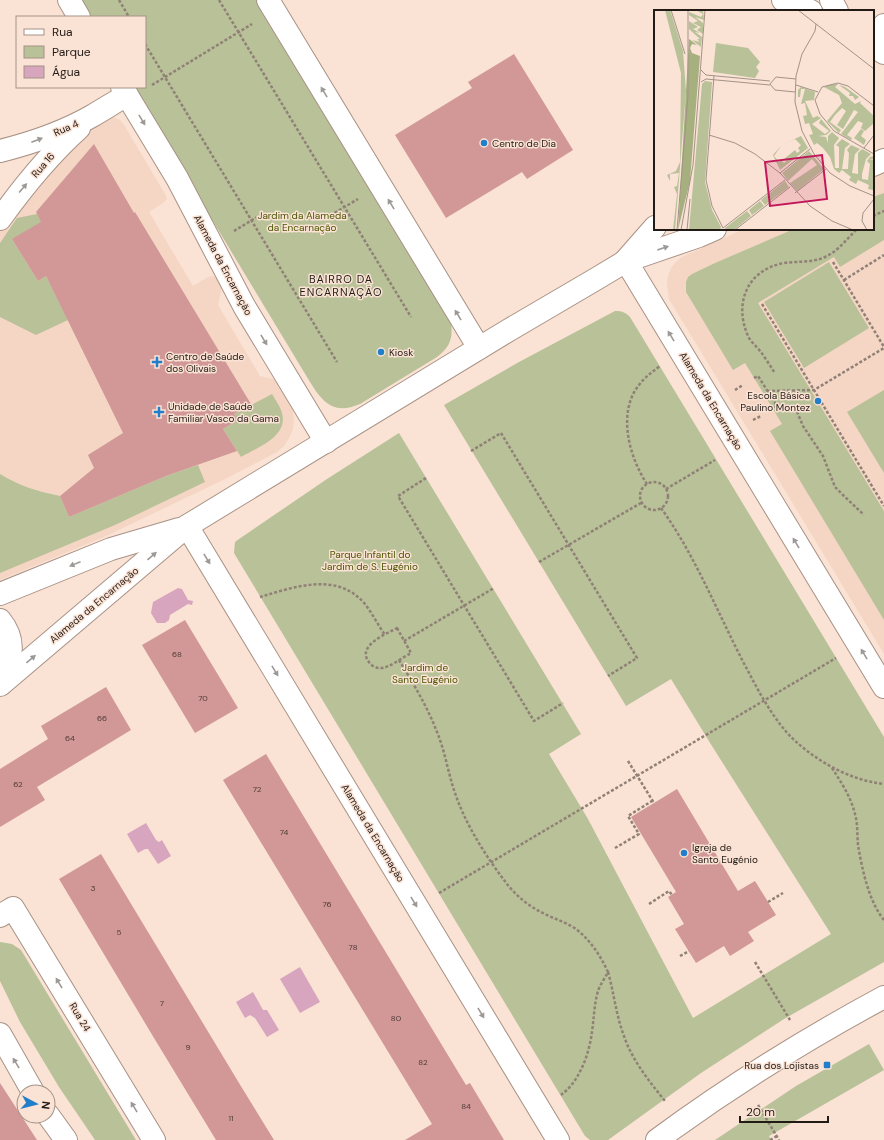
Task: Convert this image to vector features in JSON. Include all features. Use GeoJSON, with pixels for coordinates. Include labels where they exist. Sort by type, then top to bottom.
{"type":"FeatureCollection","features":[{"type":"Feature","properties":{"kind":"street"},"geometry":{"type":"LineString","coordinates":[[69,0],[78,16]]}},
{"type":"Feature","properties":{"kind":"street"},"geometry":{"type":"LineString","coordinates":[[784,0],[809,10]]}},
{"type":"Feature","properties":{"kind":"street"},"geometry":{"type":"LineString","coordinates":[[831,0],[836,10]]}},
{"type":"Feature","properties":{"kind":"street"},"geometry":{"type":"LineString","coordinates":[[274,2],[479,348]]}},
{"type":"Feature","properties":{"kind":"street"},"geometry":{"type":"LineString","coordinates":[[874,35],[884,25]]}},
{"type":"Feature","properties":{"kind":"street"},"geometry":{"type":"LineString","coordinates":[[874,46],[884,53]]}},
{"type":"Feature","properties":{"kind":"street","name":"Alameda da Encarnação"},"geometry":{"type":"LineString","coordinates":[[124,91],[177,178],[244,306],[326,442]]}},
{"type":"Feature","properties":{"kind":"street","name":"Rua 4"},"geometry":{"type":"LineString","coordinates":[[0,151],[23,146],[60,132],[91,117],[124,91]]}},
{"type":"Feature","properties":{"kind":"street","name":"Rua 16"},"geometry":{"type":"LineString","coordinates":[[0,219],[41,166],[91,117]]}},
{"type":"Feature","properties":{"kind":"street"},"geometry":{"type":"LineString","coordinates":[[874,164],[884,160]]}},
{"type":"Feature","properties":{"kind":"street"},"geometry":{"type":"LineString","coordinates":[[626,260],[654,228]]}},
{"type":"Feature","properties":{"kind":"street"},"geometry":{"type":"LineString","coordinates":[[626,260],[713,230]]}},
{"type":"Feature","properties":{"kind":"street","name":"Alameda da Encarnação"},"geometry":{"type":"LineString","coordinates":[[1,684],[187,526],[626,260],[884,687]]}},
{"type":"Feature","properties":{"kind":"street","name":"Alameda da Encarnação"},"geometry":{"type":"LineString","coordinates":[[0,594],[111,550],[187,526]]}},
{"type":"Feature","properties":{"kind":"street","name":"Alameda da Encarnação"},"geometry":{"type":"LineString","coordinates":[[187,526],[558,1140]]}},
{"type":"Feature","properties":{"kind":"street"},"geometry":{"type":"LineString","coordinates":[[0,620],[8,631],[11,642],[11,656],[1,684]]}},
{"type":"Feature","properties":{"kind":"street","name":"Rua 24"},"geometry":{"type":"LineString","coordinates":[[0,916],[14,908],[154,1140]]}},
{"type":"Feature","properties":{"kind":"street"},"geometry":{"type":"LineString","coordinates":[[658,1140],[739,1084],[811,1038],[884,997]]}},
{"type":"Feature","properties":{"kind":"street"},"geometry":{"type":"LineString","coordinates":[[0,1034],[28,1084]]}},
{"type":"Feature","properties":{"kind":"street"},"geometry":{"type":"LineString","coordinates":[[54,1124],[66,1140]]}},
{"type":"Feature","properties":{"kind":"path"},"geometry":{"type":"LineString","coordinates":[[119,0],[128,16]]}},
{"type":"Feature","properties":{"kind":"path"},"geometry":{"type":"LineString","coordinates":[[220,0],[411,317]]}},
{"type":"Feature","properties":{"kind":"path"},"geometry":{"type":"LineString","coordinates":[[149,88],[255,23]]}},
{"type":"Feature","properties":{"kind":"path"},"geometry":{"type":"LineString","coordinates":[[146,46],[337,362]]}},
{"type":"Feature","properties":{"kind":"path"},"geometry":{"type":"LineString","coordinates":[[326,218],[361,197]]}},
{"type":"Feature","properties":{"kind":"path"},"geometry":{"type":"LineString","coordinates":[[874,216],[884,211]]}},
{"type":"Feature","properties":{"kind":"path"},"geometry":{"type":"LineString","coordinates":[[230,234],[262,214]]}},
{"type":"Feature","properties":{"kind":"path"},"geometry":{"type":"LineString","coordinates":[[774,372],[750,339],[744,326],[742,309],[744,294],[752,281],[772,266],[784,263],[813,261],[825,257],[836,251],[856,230]]}},
{"type":"Feature","properties":{"kind":"path"},"geometry":{"type":"LineString","coordinates":[[844,280],[884,255]]}},
{"type":"Feature","properties":{"kind":"path"},"geometry":{"type":"LineString","coordinates":[[767,391],[814,390],[884,347],[833,262]]}},
{"type":"Feature","properties":{"kind":"path"},"geometry":{"type":"LineString","coordinates":[[762,304],[884,506]]}},
{"type":"Feature","properties":{"kind":"path"},"geometry":{"type":"LineString","coordinates":[[647,484],[639,472],[630,445],[628,412],[631,398],[638,385],[648,375],[663,364]]}},
{"type":"Feature","properties":{"kind":"path"},"geometry":{"type":"LineString","coordinates":[[754,378],[758,376],[777,406],[772,409]]}},
{"type":"Feature","properties":{"kind":"path"},"geometry":{"type":"LineString","coordinates":[[735,390],[743,385]]}},
{"type":"Feature","properties":{"kind":"path"},"geometry":{"type":"LineString","coordinates":[[795,408],[803,426],[823,456],[836,487],[864,515]]}},
{"type":"Feature","properties":{"kind":"path"},"geometry":{"type":"LineString","coordinates":[[754,420],[761,416]]}},
{"type":"Feature","properties":{"kind":"path"},"geometry":{"type":"LineString","coordinates":[[471,451],[500,433],[636,658],[608,676]]}},
{"type":"Feature","properties":{"kind":"path"},"geometry":{"type":"LineString","coordinates":[[666,489],[717,459]]}},
{"type":"Feature","properties":{"kind":"path"},"geometry":{"type":"LineString","coordinates":[[426,478],[398,496],[534,721],[563,703]]}},
{"type":"Feature","properties":{"kind":"path"},"geometry":{"type":"LineString","coordinates":[[654,482],[661,484],[666,489],[668,496],[666,503],[661,508],[654,510],[647,508],[641,503],[639,496],[641,489],[647,484],[654,482]]}},
{"type":"Feature","properties":{"kind":"path"},"geometry":{"type":"LineString","coordinates":[[539,562],[641,503]]}},
{"type":"Feature","properties":{"kind":"path"},"geometry":{"type":"LineString","coordinates":[[661,508],[691,557],[714,601],[731,639],[775,717],[791,736],[810,753],[831,767],[852,776],[875,783],[884,784]]}},
{"type":"Feature","properties":{"kind":"path"},"geometry":{"type":"LineString","coordinates":[[258,598],[308,584],[324,584],[342,587],[354,594],[365,604],[385,635]]}},
{"type":"Feature","properties":{"kind":"path"},"geometry":{"type":"LineString","coordinates":[[404,641],[494,588]]}},
{"type":"Feature","properties":{"kind":"path"},"geometry":{"type":"LineString","coordinates":[[397,628],[411,653],[387,666],[380,668],[373,666],[368,661],[366,654],[368,647],[373,642],[385,635],[397,628]]}},
{"type":"Feature","properties":{"kind":"path"},"geometry":{"type":"LineString","coordinates":[[438,894],[837,658]]}},
{"type":"Feature","properties":{"kind":"path"},"geometry":{"type":"LineString","coordinates":[[399,660],[438,733],[455,794],[469,825],[509,886],[527,904],[575,929],[590,942],[600,954],[608,972],[624,1037],[649,1081],[669,1106]]}},
{"type":"Feature","properties":{"kind":"path"},"geometry":{"type":"LineString","coordinates":[[615,848],[638,834],[628,816],[653,802],[628,761]]}},
{"type":"Feature","properties":{"kind":"path"},"geometry":{"type":"LineString","coordinates":[[831,767],[845,789],[855,815],[858,846],[870,894],[879,914],[884,920]]}},
{"type":"Feature","properties":{"kind":"path"},"geometry":{"type":"LineString","coordinates":[[649,904],[669,891],[672,895]]}},
{"type":"Feature","properties":{"kind":"path"},"geometry":{"type":"LineString","coordinates":[[768,902],[783,893]]}},
{"type":"Feature","properties":{"kind":"path"},"geometry":{"type":"LineString","coordinates":[[680,956],[689,951]]}},
{"type":"Feature","properties":{"kind":"path"},"geometry":{"type":"LineString","coordinates":[[755,962],[792,1024]]}},
{"type":"Feature","properties":{"kind":"path"},"geometry":{"type":"LineString","coordinates":[[559,1096],[570,1088],[580,1072],[587,1055],[592,1032],[594,1010],[599,990],[608,972]]}},
{"type":"Feature","properties":{"kind":"path"},"geometry":{"type":"LineString","coordinates":[[758,1105],[779,1140]]}},
{"type":"Feature","properties":{"kind":"path"},"geometry":{"type":"LineString","coordinates":[[770,1140],[777,1136]]}},
{"type":"Feature","properties":{"kind":"shaded area"},"geometry":{"type":"Polygon","coordinates":[[[113,117],[120,120],[124,125],[165,194],[167,199],[149,212],[193,286],[208,277],[213,276],[218,279],[222,287],[218,305],[260,376],[278,380],[291,401],[294,419],[293,429],[284,446],[277,452],[221,481],[104,537],[0,580],[0,231],[23,199],[99,119],[113,117]]]}},
{"type":"Feature","properties":{"kind":"shaded area","name":"Escola Básica Paulino Montez"},"geometry":{"type":"Polygon","coordinates":[[[884,173],[884,654],[669,299],[667,284],[671,268],[682,257],[742,230],[874,230],[874,177],[884,173]]]}},
{"type":"Feature","properties":{"kind":"green space","name":"Jardim da Alameda da Encarnação"},"geometry":{"type":"Polygon","coordinates":[[[79,0],[258,0],[451,323],[451,338],[445,350],[437,357],[360,404],[343,408],[330,405],[325,401],[310,382],[133,88],[146,88],[146,16],[89,16],[79,0]]]}},
{"type":"Feature","properties":{"kind":"green space"},"geometry":{"type":"Polygon","coordinates":[[[884,193],[884,240],[840,267],[834,257],[758,303],[884,511],[884,620],[770,431],[782,424],[745,363],[733,370],[686,292],[686,282],[688,277],[692,274],[792,230],[874,230],[874,197],[884,193]]]}},
{"type":"Feature","properties":{"kind":"green space"},"geometry":{"type":"Polygon","coordinates":[[[37,214],[54,246],[12,239],[38,281],[46,276],[68,320],[36,335],[0,317],[0,243],[17,218],[37,214]]]}},
{"type":"Feature","properties":{"kind":"green space"},"geometry":{"type":"Polygon","coordinates":[[[829,262],[869,328],[804,368],[764,302],[829,262]]]}},
{"type":"Feature","properties":{"kind":"green space","name":"Jardim de Santo Eugénio"},"geometry":{"type":"Polygon","coordinates":[[[615,311],[623,312],[630,317],[884,737],[884,962],[784,1019],[701,1073],[608,1140],[590,1140],[585,1136],[234,553],[235,542],[239,539],[327,479],[399,433],[581,734],[549,754],[588,819],[693,1018],[831,934],[671,679],[626,706],[444,405],[519,362],[615,311]]]}},
{"type":"Feature","properties":{"kind":"green space"},"geometry":{"type":"Polygon","coordinates":[[[884,390],[884,473],[847,412],[884,390]]]}},
{"type":"Feature","properties":{"kind":"green space"},"geometry":{"type":"Polygon","coordinates":[[[272,394],[281,410],[283,419],[281,427],[271,440],[241,457],[223,429],[238,420],[234,414],[272,394]]]}},
{"type":"Feature","properties":{"kind":"green space"},"geometry":{"type":"Polygon","coordinates":[[[198,465],[205,482],[115,525],[0,573],[0,474],[28,488],[60,496],[69,517],[166,476],[198,465]]]}},
{"type":"Feature","properties":{"kind":"green space"},"geometry":{"type":"Polygon","coordinates":[[[0,942],[12,944],[21,950],[136,1140],[95,1140],[59,1087],[20,1022],[0,981],[0,942]]]}},
{"type":"Feature","properties":{"kind":"green space"},"geometry":{"type":"Polygon","coordinates":[[[869,1044],[884,1070],[769,1136],[771,1140],[715,1140],[796,1086],[869,1044]]]}},
{"type":"Feature","properties":{"kind":"water"},"geometry":{"type":"Polygon","coordinates":[[[178,588],[182,589],[188,600],[193,601],[192,605],[188,604],[170,615],[169,620],[165,623],[157,623],[151,613],[153,602],[178,588]]]}},
{"type":"Feature","properties":{"kind":"water"},"geometry":{"type":"Polygon","coordinates":[[[146,823],[156,840],[159,842],[162,840],[171,856],[158,864],[148,849],[138,853],[127,834],[146,823]]]}},
{"type":"Feature","properties":{"kind":"water"},"geometry":{"type":"Polygon","coordinates":[[[300,967],[320,1002],[300,1013],[280,979],[300,967]]]}},
{"type":"Feature","properties":{"kind":"water"},"geometry":{"type":"Polygon","coordinates":[[[253,992],[263,1010],[267,1010],[279,1030],[267,1037],[255,1018],[250,1015],[245,1018],[236,1002],[253,992]]]}},
{"type":"Feature","properties":{"kind":"building","name":"Centro de Dia"},"geometry":{"type":"Polygon","coordinates":[[[514,54],[573,150],[527,179],[522,172],[446,218],[395,135],[472,88],[468,82],[514,54]]]}},
{"type":"Feature","properties":{"kind":"building","name":"Centro de Saúde dos Olivais"},"geometry":{"type":"Polygon","coordinates":[[[94,144],[134,213],[135,212],[251,404],[234,414],[238,420],[223,429],[237,451],[166,476],[69,517],[60,496],[94,468],[88,455],[123,433],[46,276],[38,281],[12,239],[41,222],[36,212],[94,144]]]}},
{"type":"Feature","properties":{"kind":"building"},"geometry":{"type":"Polygon","coordinates":[[[185,620],[238,708],[195,733],[142,645],[185,620]]]}},
{"type":"Feature","properties":{"kind":"building"},"geometry":{"type":"Polygon","coordinates":[[[106,687],[131,730],[37,787],[45,800],[0,827],[0,769],[48,739],[41,726],[106,687]]]}},
{"type":"Feature","properties":{"kind":"building"},"geometry":{"type":"Polygon","coordinates":[[[266,754],[466,1085],[470,1083],[504,1140],[405,1140],[432,1124],[223,780],[266,754]]]}},
{"type":"Feature","properties":{"kind":"building","name":"Igreja de Santo Eugénio"},"geometry":{"type":"Polygon","coordinates":[[[677,789],[738,891],[755,881],[776,915],[748,932],[754,941],[730,956],[724,946],[696,963],[675,929],[684,924],[668,897],[676,892],[631,817],[677,789]]]}},
{"type":"Feature","properties":{"kind":"building"},"geometry":{"type":"Polygon","coordinates":[[[101,854],[274,1140],[216,1140],[154,1038],[59,879],[101,854]]]}},
{"type":"Feature","properties":{"kind":"building"},"geometry":{"type":"Polygon","coordinates":[[[0,1083],[16,1108],[16,1124],[27,1124],[37,1140],[0,1140],[0,1083]]]}},
{"type":"Feature","properties":{"kind":"place","name":"Centro de Dia"},"geometry":{"type":"Point","coordinates":[484,143]}},
{"type":"Feature","properties":{"kind":"place","name":"Kiosk"},"geometry":{"type":"Point","coordinates":[381,352]}},
{"type":"Feature","properties":{"kind":"place","name":"Centro de Saúde dos Olivais"},"geometry":{"type":"Point","coordinates":[157,362]}},
{"type":"Feature","properties":{"kind":"place","name":"Escola Básica Paulino Montez"},"geometry":{"type":"Point","coordinates":[818,401]}},
{"type":"Feature","properties":{"kind":"place","name":"Unidade de Saúde Familiar Vasco da Gama"},"geometry":{"type":"Point","coordinates":[159,412]}},
{"type":"Feature","properties":{"kind":"place","name":"Igreja de Santo Eugénio"},"geometry":{"type":"Point","coordinates":[684,853]}},
{"type":"Feature","properties":{"kind":"place","name":"Rua dos Lojistas"},"geometry":{"type":"Point","coordinates":[827,1065]}},
{"type":"Feature","properties":{"kind":"district","name":"BAIRRO DA ENCARNAÇÃO"},"geometry":{"type":"Point","coordinates":[341,285]}},
{"type":"Feature","properties":{"kind":"park label","name":"Parque Infantil do Jardim de S. Eugénio"},"geometry":{"type":"Point","coordinates":[370,560]}}]}
